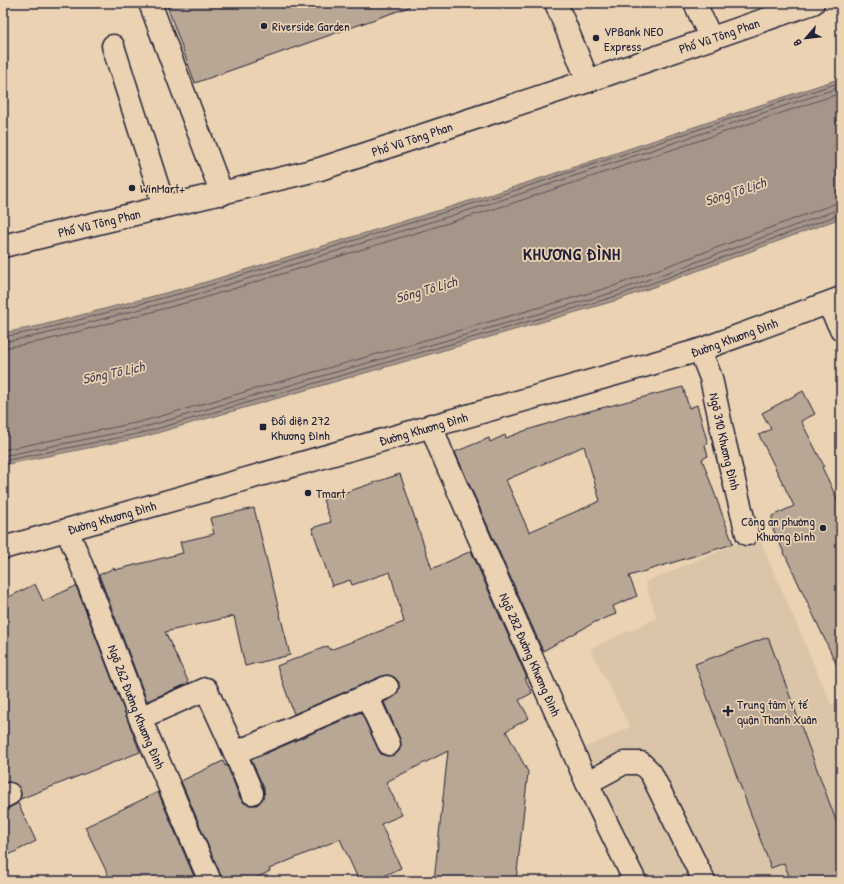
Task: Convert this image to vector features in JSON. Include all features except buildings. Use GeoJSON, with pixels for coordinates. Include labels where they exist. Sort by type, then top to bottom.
{"type":"FeatureCollection","features":[{"type":"Feature","properties":{"kind":"main road"},"geometry":{"type":"LineString","coordinates":[[150,3],[222,194]]}},
{"type":"Feature","properties":{"kind":"main road"},"geometry":{"type":"LineString","coordinates":[[556,3],[588,81]]}},
{"type":"Feature","properties":{"kind":"main road"},"geometry":{"type":"LineString","coordinates":[[695,3],[711,39]]}},
{"type":"Feature","properties":{"kind":"main road","name":"Phố Vũ Tông Phan"},"geometry":{"type":"LineString","coordinates":[[3,246],[320,169],[588,81],[813,3]]}},
{"type":"Feature","properties":{"kind":"main road"},"geometry":{"type":"LineString","coordinates":[[113,46],[164,206]]}},
{"type":"Feature","properties":{"kind":"main road"},"geometry":{"type":"LineString","coordinates":[[834,301],[841,329]]}},
{"type":"Feature","properties":{"kind":"main road","name":"Đường Khương Đình"},"geometry":{"type":"LineString","coordinates":[[3,548],[700,350],[834,301]]}},
{"type":"Feature","properties":{"kind":"main road","name":"Ngõ 310 Khương Đình"},"geometry":{"type":"LineString","coordinates":[[700,350],[711,378],[747,534]]}},
{"type":"Feature","properties":{"kind":"main road","name":"Ngõ 282 Đường Khương Đình"},"geometry":{"type":"LineString","coordinates":[[431,426],[587,783],[635,881]]}},
{"type":"Feature","properties":{"kind":"main road","name":"Ngõ 262 Đường Khương Đình"},"geometry":{"type":"LineString","coordinates":[[67,531],[140,718],[210,881]]}},
{"type":"Feature","properties":{"kind":"main road"},"geometry":{"type":"LineString","coordinates":[[235,753],[387,687]]}},
{"type":"Feature","properties":{"kind":"main road"},"geometry":{"type":"LineString","coordinates":[[140,718],[206,689],[252,793]]}},
{"type":"Feature","properties":{"kind":"main road"},"geometry":{"type":"LineString","coordinates":[[367,696],[389,744]]}},
{"type":"Feature","properties":{"kind":"main road"},"geometry":{"type":"LineString","coordinates":[[587,783],[624,763],[641,763],[651,773],[704,881]]}},
{"type":"Feature","properties":{"kind":"shaded area","name":"Trung tâm Y tế quận Thanh Xuân"},"geometry":{"type":"Polygon","coordinates":[[[758,535],[831,704],[841,700],[841,881],[646,881],[580,750],[630,727],[590,649],[657,618],[645,582],[758,535]]]}},
{"type":"Feature","properties":{"kind":"water","name":"Sông Tô Lịch"},"geometry":{"type":"Polygon","coordinates":[[[841,78],[841,218],[618,300],[143,437],[3,465],[3,333],[39,326],[196,285],[505,190],[841,78]]]}},
{"type":"Feature","properties":{"kind":"place","name":"Riverside Garden"},"geometry":{"type":"Point","coordinates":[264,26]}},
{"type":"Feature","properties":{"kind":"place","name":"VPBank NEO Express"},"geometry":{"type":"Point","coordinates":[596,38]}},
{"type":"Feature","properties":{"kind":"place","name":"WinMart+"},"geometry":{"type":"Point","coordinates":[132,188]}},
{"type":"Feature","properties":{"kind":"place","name":"Đối diện 272 Khương Đình"},"geometry":{"type":"Point","coordinates":[263,427]}},
{"type":"Feature","properties":{"kind":"place","name":"Tmart"},"geometry":{"type":"Point","coordinates":[308,493]}},
{"type":"Feature","properties":{"kind":"place","name":"Công an phường Khương Đình"},"geometry":{"type":"Point","coordinates":[823,528]}},
{"type":"Feature","properties":{"kind":"place","name":"Trung tâm Y tế quận Thanh Xuân"},"geometry":{"type":"Point","coordinates":[728,711]}},
{"type":"Feature","properties":{"kind":"district","name":"KHƯƠNG ĐÌNH"},"geometry":{"type":"Point","coordinates":[572,253]}}]}
